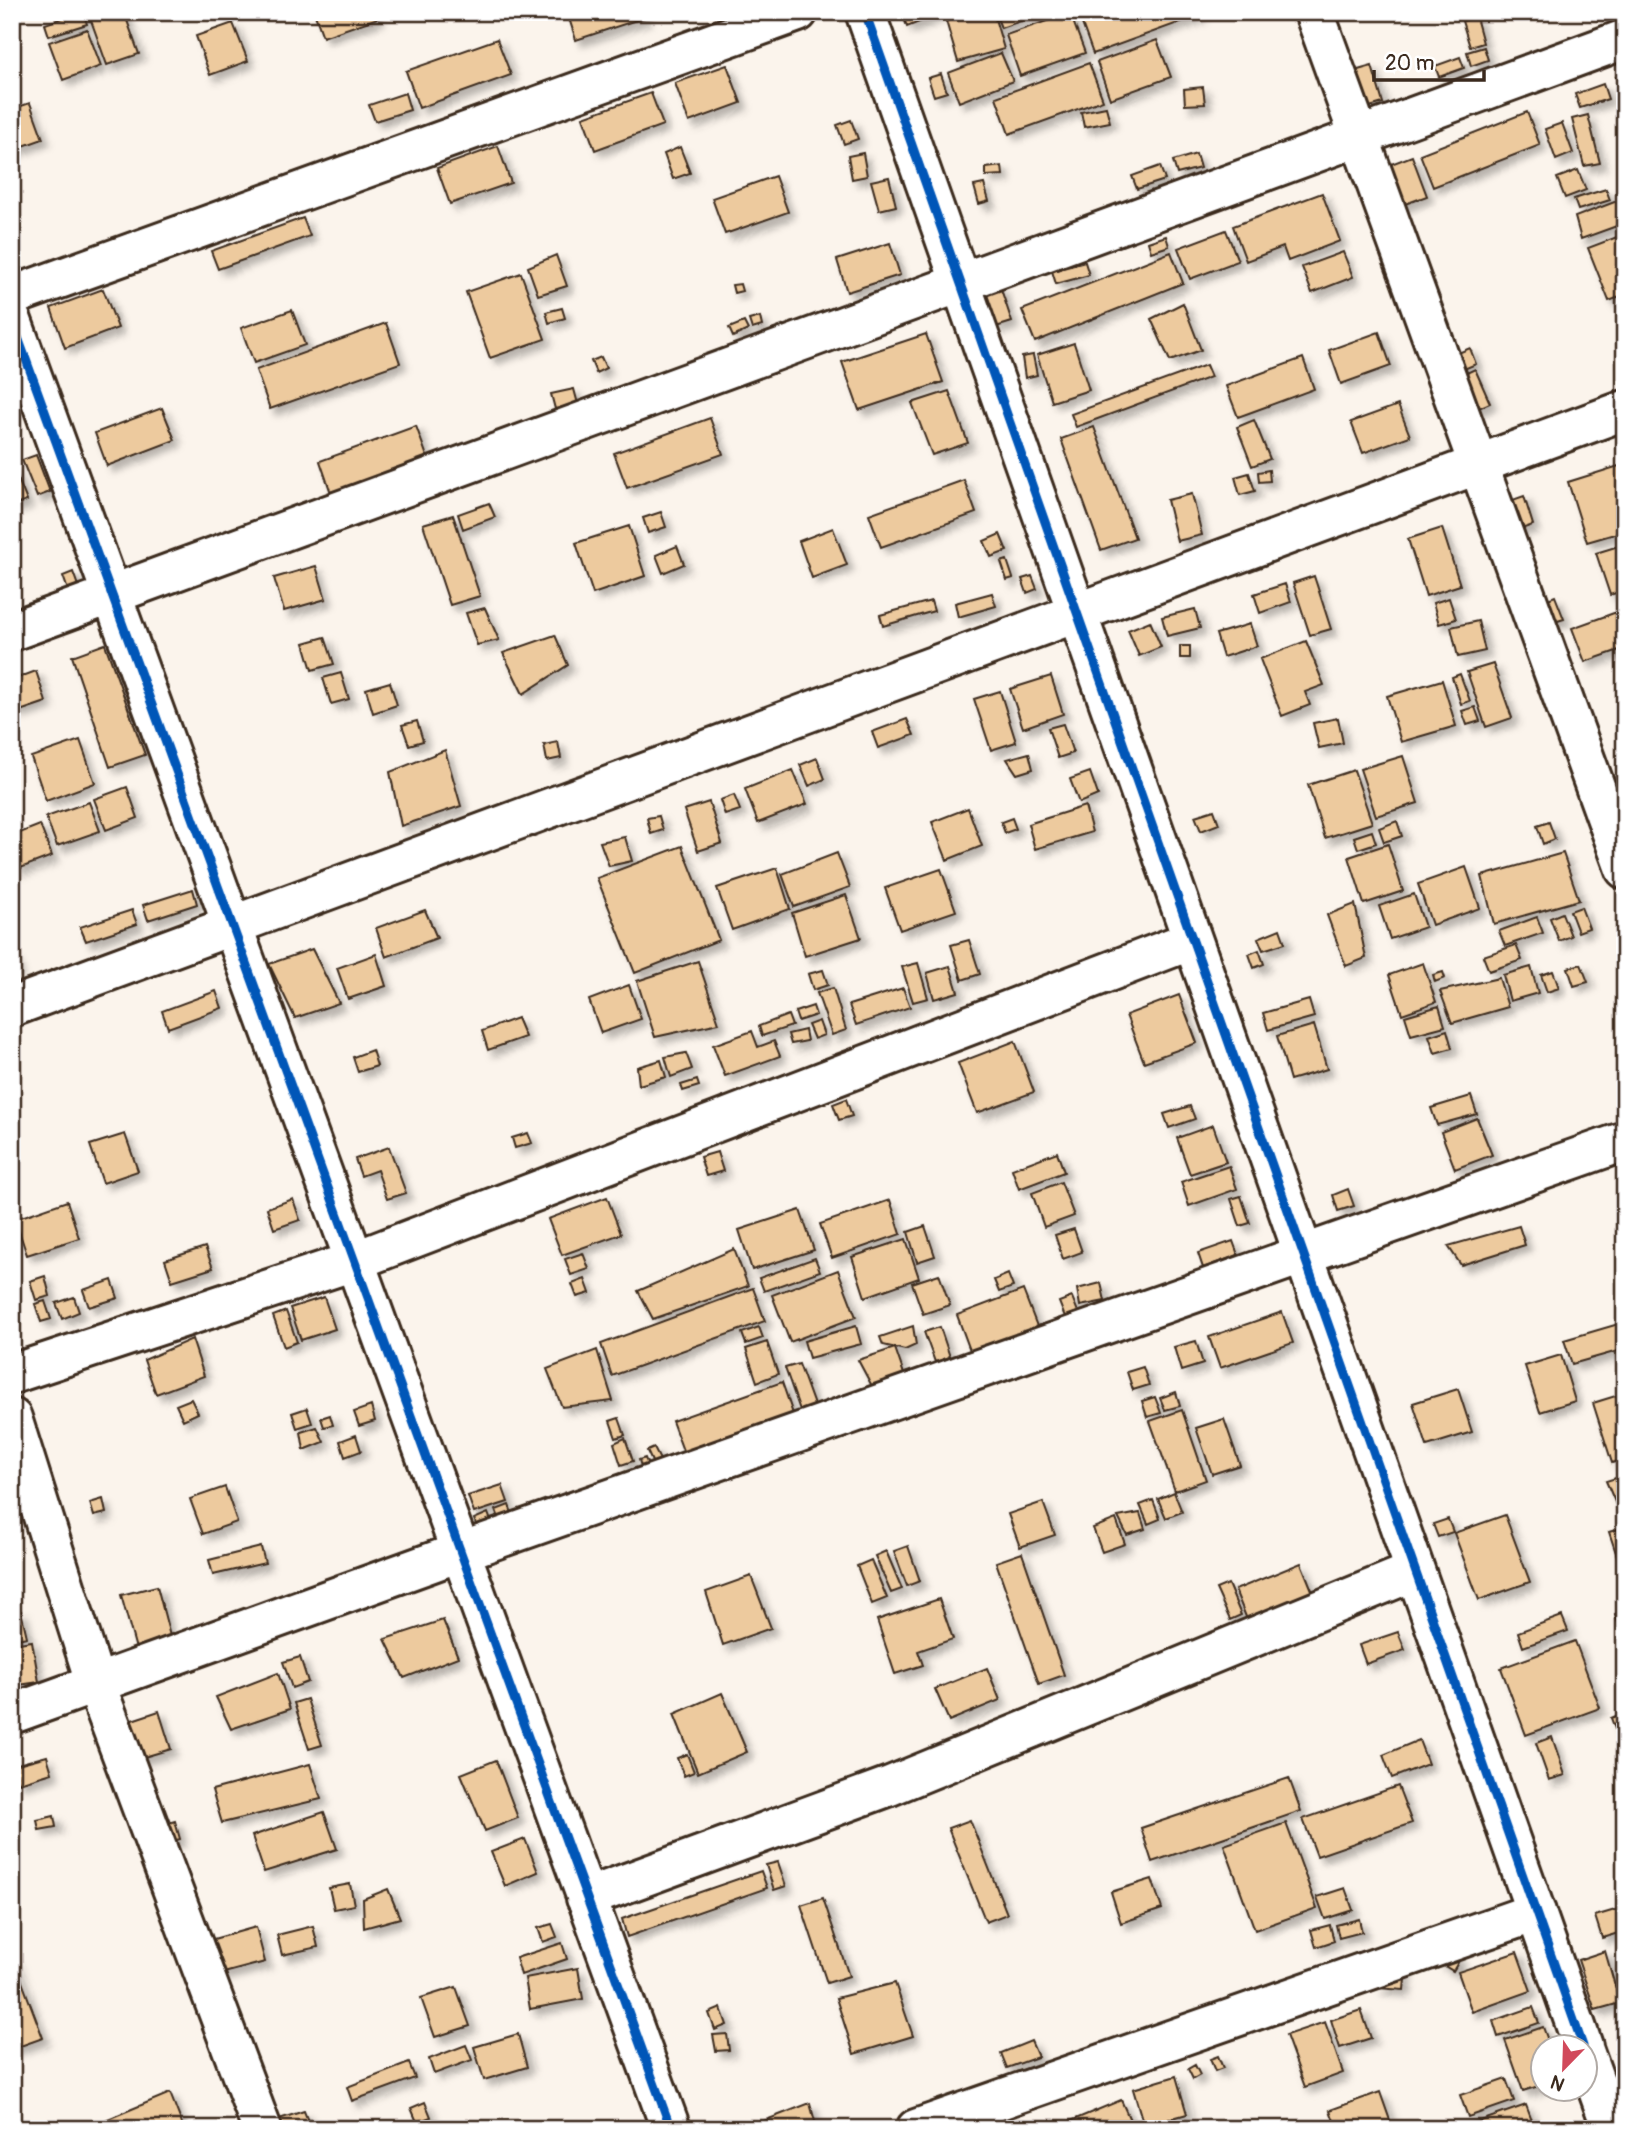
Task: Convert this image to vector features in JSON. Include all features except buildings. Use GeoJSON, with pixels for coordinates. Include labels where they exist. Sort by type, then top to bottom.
{"type":"FeatureCollection","features":[{"type":"Feature","properties":{"kind":"street"},"geometry":{"type":"LineString","coordinates":[[12,296],[798,12]]}},
{"type":"Feature","properties":{"kind":"street"},"geometry":{"type":"LineString","coordinates":[[865,12],[1578,2032]]}},
{"type":"Feature","properties":{"kind":"street"},"geometry":{"type":"LineString","coordinates":[[1314,12],[1478,465],[1612,794],[1625,869]]}},
{"type":"Feature","properties":{"kind":"street"},"geometry":{"type":"LineString","coordinates":[[12,631],[1625,39]]}},
{"type":"Feature","properties":{"kind":"street"},"geometry":{"type":"LineString","coordinates":[[12,321],[671,2129]]}},
{"type":"Feature","properties":{"kind":"street"},"geometry":{"type":"LineString","coordinates":[[12,1007],[1625,410]]}},
{"type":"Feature","properties":{"kind":"street"},"geometry":{"type":"LineString","coordinates":[[12,1374],[354,1261],[1192,940]]}},
{"type":"Feature","properties":{"kind":"street"},"geometry":{"type":"LineString","coordinates":[[12,1714],[460,1552],[1625,1142]]}},
{"type":"Feature","properties":{"kind":"street"},"geometry":{"type":"LineString","coordinates":[[12,1418],[96,1685],[262,2129]]}},
{"type":"Feature","properties":{"kind":"street"},"geometry":{"type":"LineString","coordinates":[[586,1898],[890,1786],[1415,1571]]}},
{"type":"Feature","properties":{"kind":"street"},"geometry":{"type":"LineString","coordinates":[[916,2129],[1536,1912]]}},
{"type":"Feature","properties":{"kind":"street"},"geometry":{"type":"LineString","coordinates":[[1598,2089],[1612,2129]]}},
{"type":"Feature","properties":{"kind":"cycle path"},"geometry":{"type":"LineString","coordinates":[[865,12],[1578,2032]]}},
{"type":"Feature","properties":{"kind":"cycle path"},"geometry":{"type":"LineString","coordinates":[[12,321],[671,2129]]}}]}
